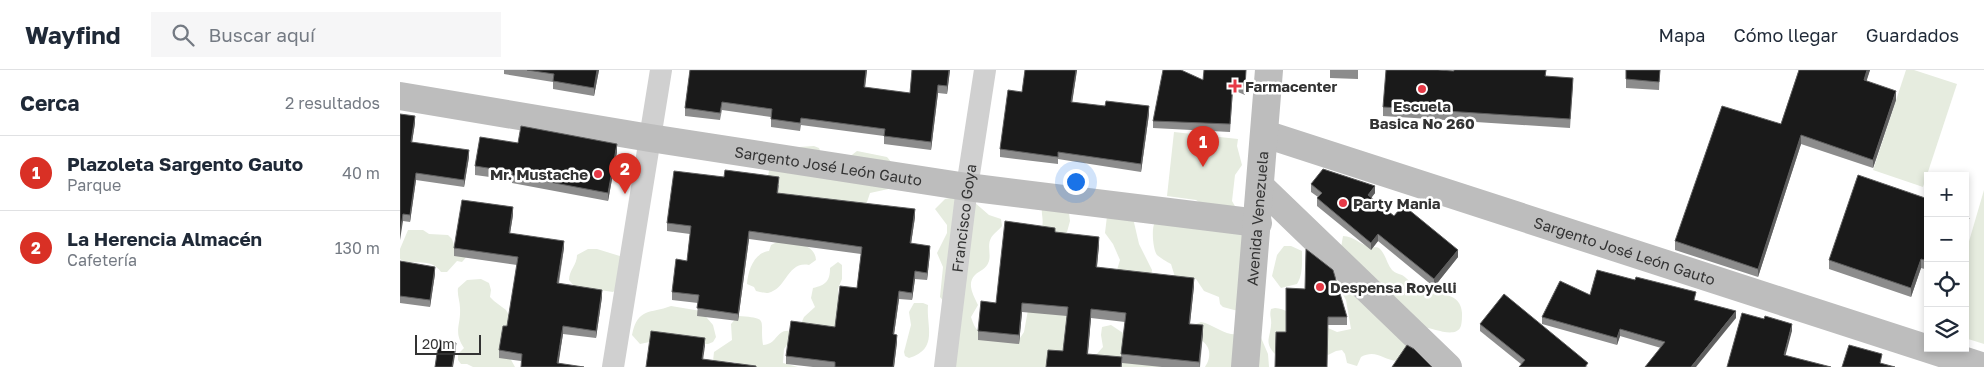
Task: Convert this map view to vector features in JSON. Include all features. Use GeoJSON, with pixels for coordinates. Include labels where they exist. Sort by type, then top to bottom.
{"type":"FeatureCollection","features":[{"type":"Feature","properties":{"kind":"street"},"geometry":{"type":"LineString","coordinates":[[613,367],[661,70]]}},
{"type":"Feature","properties":{"kind":"street","name":"Francisco Goya"},"geometry":{"type":"LineString","coordinates":[[945,367],[967,187],[985,70]]}},
{"type":"Feature","properties":{"kind":"street","name":"Avenida Venezuela"},"geometry":{"type":"LineString","coordinates":[[1245,367],[1269,70]]}},
{"type":"Feature","properties":{"kind":"street","name":"Sargento José León Gauto"},"geometry":{"type":"LineString","coordinates":[[400,96],[650,138],[967,187],[1258,223]]}},
{"type":"Feature","properties":{"kind":"street","name":"Sargento José León Gauto"},"geometry":{"type":"LineString","coordinates":[[1265,134],[1984,367]]}},
{"type":"Feature","properties":{"kind":"street"},"geometry":{"type":"LineString","coordinates":[[1261,187],[1448,367]]}},
{"type":"Feature","properties":{"kind":"shaded area"},"geometry":{"type":"Polygon","coordinates":[[[1906,70],[1914,70],[1957,84],[1928,172],[1924,172],[1923,187],[1873,170],[1906,70]]]}},
{"type":"Feature","properties":{"kind":"shaded area"},"geometry":{"type":"Polygon","coordinates":[[[1174,132],[1238,139],[1237,146],[1242,165],[1235,175],[1232,201],[1236,208],[1251,221],[1238,311],[1223,307],[1220,304],[1219,297],[1204,291],[1196,279],[1175,277],[1171,264],[1157,255],[1153,234],[1155,222],[1199,202],[1167,196],[1174,132]]]}},
{"type":"Feature","properties":{"kind":"shaded area"},"geometry":{"type":"Polygon","coordinates":[[[814,146],[819,148],[821,153],[848,158],[857,151],[887,157],[894,171],[893,188],[870,193],[864,205],[789,206],[767,182],[770,165],[799,147],[814,146]]]}},
{"type":"Feature","properties":{"kind":"shaded area"},"geometry":{"type":"Polygon","coordinates":[[[1984,190],[1984,344],[1969,339],[1969,241],[1984,190]]]}},
{"type":"Feature","properties":{"kind":"shaded area"},"geometry":{"type":"Polygon","coordinates":[[[966,195],[989,215],[1001,219],[1002,226],[990,241],[988,264],[975,275],[971,282],[978,305],[971,317],[974,325],[977,330],[987,335],[1020,338],[1024,332],[1028,310],[1057,307],[1071,320],[1068,350],[1049,366],[952,367],[945,303],[940,297],[943,267],[937,253],[947,233],[947,225],[935,209],[945,199],[966,195]]]}},
{"type":"Feature","properties":{"kind":"shaded area"},"geometry":{"type":"Polygon","coordinates":[[[1042,209],[1069,213],[1070,221],[1067,232],[1061,235],[1042,228],[1042,209]]]}},
{"type":"Feature","properties":{"kind":"shaded area"},"geometry":{"type":"Polygon","coordinates":[[[1107,216],[1133,218],[1139,244],[1152,270],[1151,276],[1117,270],[1120,260],[1113,244],[1105,233],[1107,216]]]}},
{"type":"Feature","properties":{"kind":"shaded area"},"geometry":{"type":"Polygon","coordinates":[[[408,230],[423,230],[429,234],[448,235],[454,245],[469,254],[462,262],[457,261],[447,272],[441,272],[429,263],[403,261],[400,259],[400,249],[408,230]]]}},
{"type":"Feature","properties":{"kind":"shaded area"},"geometry":{"type":"Polygon","coordinates":[[[1343,236],[1380,249],[1392,270],[1402,275],[1417,288],[1448,296],[1458,301],[1462,313],[1460,328],[1453,332],[1443,332],[1424,327],[1397,361],[1371,354],[1361,357],[1357,366],[1347,363],[1342,350],[1328,355],[1325,352],[1328,328],[1337,332],[1351,329],[1346,300],[1339,288],[1336,277],[1343,236]]]}},
{"type":"Feature","properties":{"kind":"shaded area"},"geometry":{"type":"Polygon","coordinates":[[[783,239],[809,247],[816,260],[809,265],[796,267],[774,290],[768,293],[756,291],[754,287],[747,284],[753,263],[759,255],[769,251],[771,245],[783,239]]]}},
{"type":"Feature","properties":{"kind":"shaded area"},"geometry":{"type":"Polygon","coordinates":[[[1284,246],[1291,246],[1302,251],[1302,268],[1297,284],[1281,288],[1272,276],[1277,255],[1284,246]]]}},
{"type":"Feature","properties":{"kind":"shaded area"},"geometry":{"type":"Polygon","coordinates":[[[588,249],[597,249],[623,257],[618,288],[613,292],[574,286],[569,280],[577,255],[588,249]]]}},
{"type":"Feature","properties":{"kind":"shaded area"},"geometry":{"type":"Polygon","coordinates":[[[838,262],[842,265],[842,279],[838,289],[838,299],[842,300],[848,329],[800,326],[804,317],[815,307],[811,298],[813,288],[826,282],[830,268],[838,262]]]}},
{"type":"Feature","properties":{"kind":"shaded area"},"geometry":{"type":"Polygon","coordinates":[[[481,279],[489,283],[490,297],[506,310],[510,317],[510,358],[515,367],[473,367],[461,364],[458,360],[458,354],[464,348],[458,333],[460,308],[458,288],[467,280],[481,279]]]}},
{"type":"Feature","properties":{"kind":"shaded area"},"geometry":{"type":"Polygon","coordinates":[[[914,303],[928,305],[929,336],[928,343],[924,349],[909,358],[905,356],[904,352],[911,325],[909,312],[914,303]]]}},
{"type":"Feature","properties":{"kind":"shaded area"},"geometry":{"type":"Polygon","coordinates":[[[671,306],[701,311],[713,325],[716,337],[713,342],[708,344],[654,341],[640,344],[632,335],[641,316],[671,306]]]}},
{"type":"Feature","properties":{"kind":"shaded area"},"geometry":{"type":"Polygon","coordinates":[[[1275,308],[1287,311],[1294,321],[1280,353],[1275,354],[1269,340],[1270,311],[1275,308]]]}},
{"type":"Feature","properties":{"kind":"shaded area"},"geometry":{"type":"Polygon","coordinates":[[[738,316],[759,319],[762,325],[763,345],[771,343],[782,332],[790,331],[790,341],[784,349],[783,363],[798,367],[739,367],[735,362],[713,361],[714,352],[732,340],[731,324],[738,316]]]}},
{"type":"Feature","properties":{"kind":"shaded area"},"geometry":{"type":"Polygon","coordinates":[[[1201,322],[1231,334],[1259,333],[1268,354],[1269,367],[1205,367],[1209,359],[1208,348],[1199,339],[1195,331],[1196,324],[1201,322]]]}},
{"type":"Feature","properties":{"kind":"shaded area"},"geometry":{"type":"Polygon","coordinates":[[[1111,325],[1123,333],[1196,367],[1108,367],[1096,355],[1103,347],[1102,327],[1111,325]]]}},
{"type":"Feature","properties":{"kind":"building"},"geometry":{"type":"Polygon","coordinates":[[[527,70],[597,70],[594,88],[553,81],[554,74],[527,70]]]}},
{"type":"Feature","properties":{"kind":"building"},"geometry":{"type":"Polygon","coordinates":[[[690,70],[866,70],[864,87],[910,93],[912,70],[949,70],[947,86],[938,85],[931,142],[884,136],[885,129],[801,118],[800,123],[771,119],[772,109],[722,102],[720,113],[685,108],[690,70]]]}},
{"type":"Feature","properties":{"kind":"building"},"geometry":{"type":"Polygon","coordinates":[[[1025,70],[1076,70],[1071,102],[1105,106],[1106,101],[1149,106],[1141,164],[1058,152],[1058,157],[1000,149],[1008,90],[1022,92],[1025,70]]]}},
{"type":"Feature","properties":{"kind":"building"},"geometry":{"type":"Polygon","coordinates":[[[1163,70],[1181,70],[1203,80],[1204,70],[1246,70],[1245,87],[1233,82],[1230,124],[1153,121],[1163,70]]]}},
{"type":"Feature","properties":{"kind":"building","name":"Escuela Basica No 260"},"geometry":{"type":"Polygon","coordinates":[[[1386,70],[1546,70],[1545,76],[1573,78],[1570,119],[1383,107],[1386,70]]]}},
{"type":"Feature","properties":{"kind":"building"},"geometry":{"type":"Polygon","coordinates":[[[1626,70],[1660,70],[1659,82],[1626,79],[1626,70]]]}},
{"type":"Feature","properties":{"kind":"building"},"geometry":{"type":"Polygon","coordinates":[[[1799,70],[1867,70],[1864,80],[1896,91],[1873,160],[1801,135],[1758,269],[1675,241],[1722,106],[1781,124],[1799,70]]]}},
{"type":"Feature","properties":{"kind":"building"},"geometry":{"type":"Polygon","coordinates":[[[400,114],[415,116],[411,142],[469,150],[464,180],[416,173],[410,215],[403,214],[400,233],[400,114]]]}},
{"type":"Feature","properties":{"kind":"building"},"geometry":{"type":"Polygon","coordinates":[[[521,126],[617,144],[608,193],[512,175],[513,172],[475,166],[480,137],[518,143],[521,126]]]}},
{"type":"Feature","properties":{"kind":"building"},"geometry":{"type":"Polygon","coordinates":[[[1323,169],[1375,186],[1368,195],[1394,216],[1403,205],[1458,250],[1434,279],[1378,234],[1371,243],[1317,198],[1322,193],[1311,184],[1323,169]]]}},
{"type":"Feature","properties":{"kind":"building"},"geometry":{"type":"Polygon","coordinates":[[[725,170],[779,177],[777,193],[915,209],[910,243],[930,246],[927,273],[915,271],[912,293],[899,291],[893,334],[897,335],[893,367],[835,367],[835,362],[786,356],[791,321],[835,327],[840,286],[857,288],[862,247],[749,231],[738,314],[697,308],[699,295],[672,292],[676,259],[687,261],[691,226],[667,223],[674,171],[724,177],[725,170]]]}},
{"type":"Feature","properties":{"kind":"building"},"geometry":{"type":"Polygon","coordinates":[[[1858,175],[1924,198],[1924,260],[1921,259],[1911,288],[1829,260],[1858,175]]]}},
{"type":"Feature","properties":{"kind":"building"},"geometry":{"type":"Polygon","coordinates":[[[462,200],[513,207],[509,233],[564,241],[557,283],[602,290],[596,331],[563,326],[557,363],[584,367],[521,367],[522,354],[499,350],[503,326],[507,326],[518,257],[454,248],[462,200]]]}},
{"type":"Feature","properties":{"kind":"building"},"geometry":{"type":"Polygon","coordinates":[[[1005,221],[1055,228],[1055,232],[1099,237],[1096,267],[1194,278],[1189,324],[1203,325],[1199,362],[1121,354],[1126,313],[1091,309],[1087,354],[1122,357],[1121,367],[1046,367],[1048,350],[1063,351],[1068,307],[1022,303],[1019,335],[978,331],[981,301],[996,303],[1005,221]]]}},
{"type":"Feature","properties":{"kind":"building"},"geometry":{"type":"Polygon","coordinates":[[[1306,249],[1333,270],[1347,317],[1328,317],[1327,367],[1275,367],[1276,332],[1286,332],[1286,288],[1305,289],[1306,249]]]}},
{"type":"Feature","properties":{"kind":"building"},"geometry":{"type":"Polygon","coordinates":[[[400,261],[435,267],[430,300],[400,296],[400,261]]]}},
{"type":"Feature","properties":{"kind":"building"},"geometry":{"type":"Polygon","coordinates":[[[1597,270],[1635,280],[1636,277],[1696,292],[1694,300],[1736,311],[1691,367],[1645,367],[1665,342],[1620,329],[1617,338],[1542,317],[1560,281],[1590,295],[1597,270]]]}},
{"type":"Feature","properties":{"kind":"building"},"geometry":{"type":"Polygon","coordinates":[[[1504,294],[1588,363],[1585,367],[1519,367],[1525,360],[1480,324],[1504,294]]]}},
{"type":"Feature","properties":{"kind":"building"},"geometry":{"type":"Polygon","coordinates":[[[1742,313],[1764,319],[1765,316],[1792,324],[1784,355],[1831,367],[1727,367],[1742,313]]]}},
{"type":"Feature","properties":{"kind":"building"},"geometry":{"type":"Polygon","coordinates":[[[651,331],[705,338],[702,359],[756,367],[646,367],[651,331]]]}},
{"type":"Feature","properties":{"kind":"building"},"geometry":{"type":"Polygon","coordinates":[[[439,340],[456,343],[452,367],[435,367],[439,340]]]}},
{"type":"Feature","properties":{"kind":"building"},"geometry":{"type":"Polygon","coordinates":[[[1407,345],[1414,349],[1432,367],[1392,367],[1407,345]]]}},
{"type":"Feature","properties":{"kind":"building"},"geometry":{"type":"Polygon","coordinates":[[[1849,345],[1882,354],[1880,363],[1895,367],[1842,367],[1849,345]]]}},
{"type":"Feature","properties":{"kind":"place","name":"Farmacenter"},"geometry":{"type":"Point","coordinates":[1235,86]}},
{"type":"Feature","properties":{"kind":"place","name":"Escuela Basica No 260"},"geometry":{"type":"Point","coordinates":[1422,89]}},
{"type":"Feature","properties":{"kind":"place","name":"Plazoleta Sargento Gauto"},"geometry":{"type":"Point","coordinates":[1203,167]}},
{"type":"Feature","properties":{"kind":"place","name":"Mr. Mustache"},"geometry":{"type":"Point","coordinates":[598,174]}},
{"type":"Feature","properties":{"kind":"place","name":"La Herencia Almacén"},"geometry":{"type":"Point","coordinates":[625,194]}},
{"type":"Feature","properties":{"kind":"place","name":"Party Mania"},"geometry":{"type":"Point","coordinates":[1343,203]}},
{"type":"Feature","properties":{"kind":"place","name":"Despensa Royelli"},"geometry":{"type":"Point","coordinates":[1320,287]}}]}
